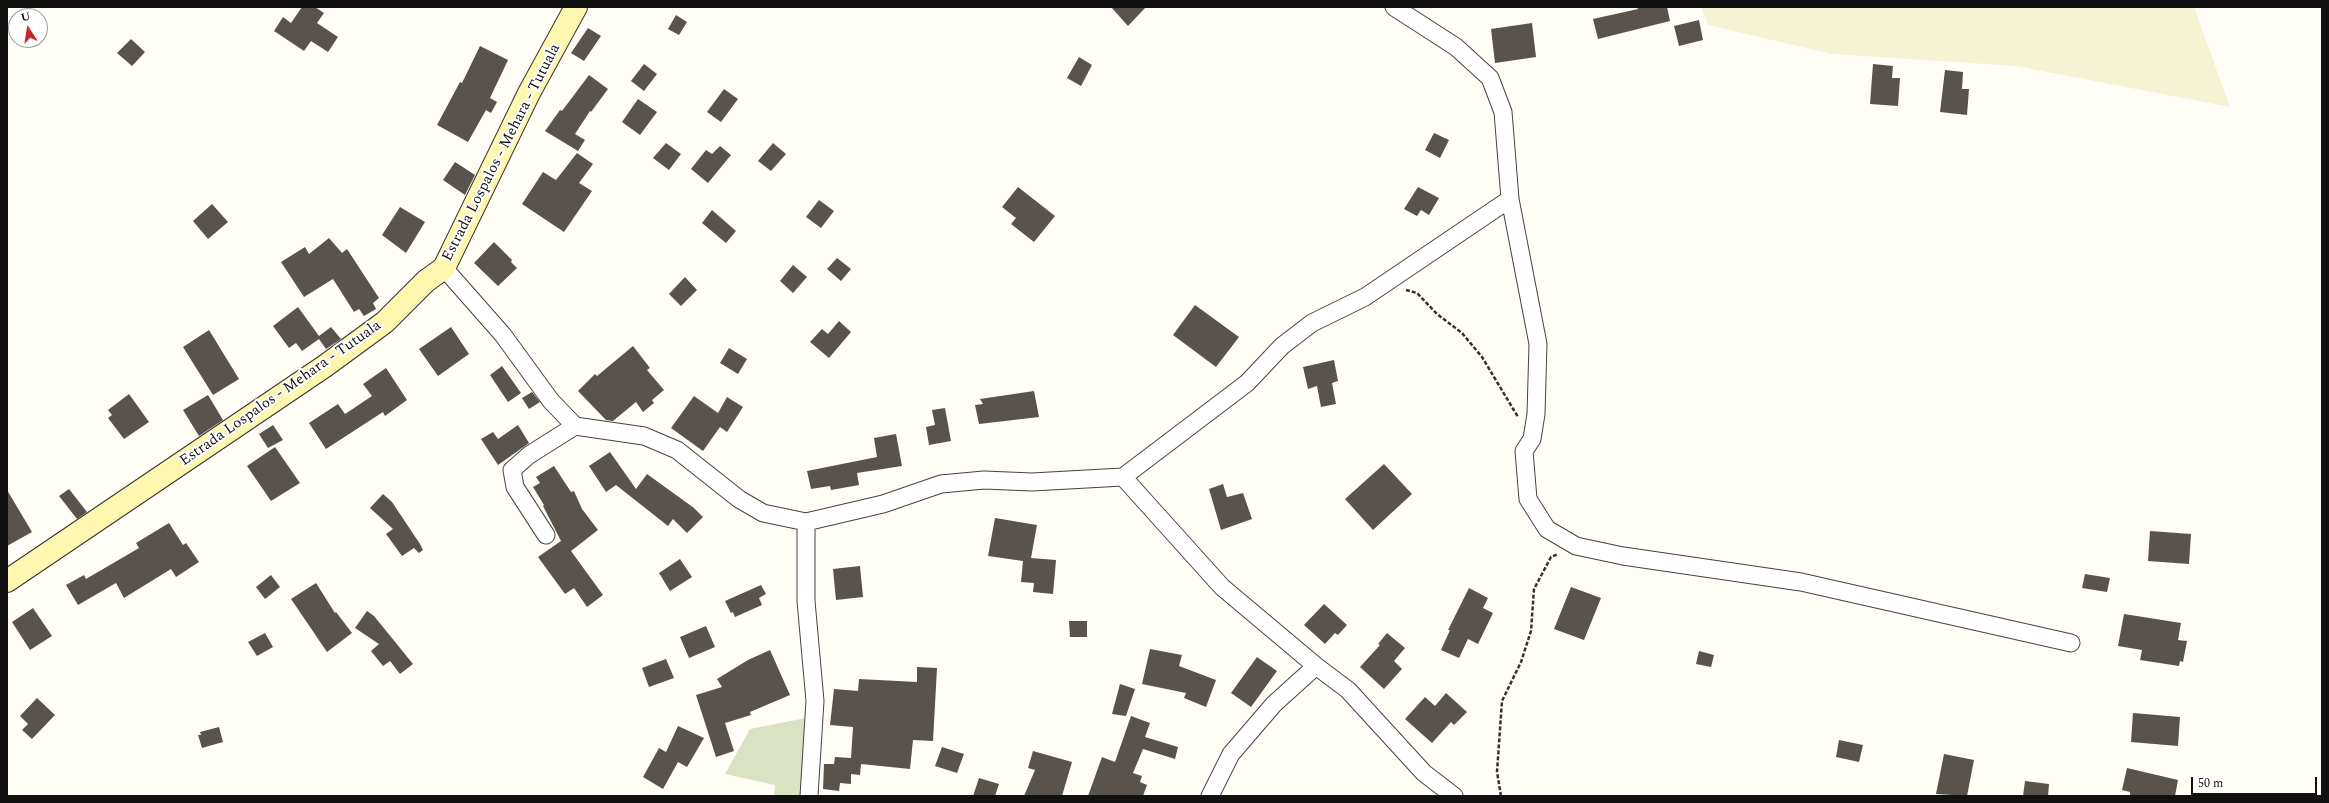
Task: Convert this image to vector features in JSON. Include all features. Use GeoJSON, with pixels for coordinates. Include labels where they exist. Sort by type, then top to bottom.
{"type":"FeatureCollection","features":[{"type":"Feature","properties":{"kind":"main road","name":"Estrada Lospalos - Mehara - Tutuala"},"geometry":{"type":"LineString","coordinates":[[7,581],[325,366],[385,322],[426,282],[444,268],[529,93],[576,7]]}},
{"type":"Feature","properties":{"kind":"street"},"geometry":{"type":"LineString","coordinates":[[1394,7],[1456,48],[1490,78],[1503,112],[1510,199],[1538,344],[1536,414],[1532,439],[1524,451],[1528,499],[1547,529],[1576,546],[1623,556],[1801,582],[2071,643]]}},
{"type":"Feature","properties":{"kind":"street"},"geometry":{"type":"LineString","coordinates":[[444,268],[502,335],[551,401],[575,426],[644,436],[677,450],[739,499],[763,513],[806,522],[883,504],[941,484],[984,480],[1032,482],[1123,477],[1247,383],[1282,346],[1312,323],[1365,297],[1510,199]]}},
{"type":"Feature","properties":{"kind":"street"},"geometry":{"type":"LineString","coordinates":[[546,535],[515,487],[512,470],[529,455],[575,426]]}},
{"type":"Feature","properties":{"kind":"street"},"geometry":{"type":"LineString","coordinates":[[1123,477],[1222,587],[1316,666],[1348,690],[1424,773],[1454,796]]}},
{"type":"Feature","properties":{"kind":"street"},"geometry":{"type":"LineString","coordinates":[[806,522],[806,601],[815,701],[809,796]]}},
{"type":"Feature","properties":{"kind":"street"},"geometry":{"type":"LineString","coordinates":[[1210,796],[1231,754],[1274,704],[1316,666]]}},
{"type":"Feature","properties":{"kind":"path"},"geometry":{"type":"LineString","coordinates":[[1382,285],[1417,292],[1437,314],[1462,333],[1482,357],[1532,439]]}},
{"type":"Feature","properties":{"kind":"path"},"geometry":{"type":"LineString","coordinates":[[1501,796],[1497,772],[1502,701],[1521,662],[1531,631],[1534,589],[1551,557],[1576,546]]}},
{"type":"Feature","properties":{"kind":"shaded area"},"geometry":{"type":"Polygon","coordinates":[[[1701,7],[2194,7],[2230,107],[2016,66],[1832,54],[1708,25],[1701,7]]]}},
{"type":"Feature","properties":{"kind":"green space"},"geometry":{"type":"Polygon","coordinates":[[[811,717],[802,796],[774,796],[775,785],[725,774],[750,729],[811,717]]]}},
{"type":"Feature","properties":{"kind":"building"},"geometry":{"type":"Polygon","coordinates":[[[302,7],[315,7],[324,13],[317,23],[338,37],[328,52],[311,41],[304,51],[274,31],[283,17],[291,23],[302,7]]]}},
{"type":"Feature","properties":{"kind":"building"},"geometry":{"type":"Polygon","coordinates":[[[1111,7],[1146,7],[1128,26],[1111,7]]]}},
{"type":"Feature","properties":{"kind":"building"},"geometry":{"type":"Polygon","coordinates":[[[1637,7],[1667,7],[1670,21],[1598,39],[1593,19],[1638,9],[1637,7]]]}},
{"type":"Feature","properties":{"kind":"building"},"geometry":{"type":"Polygon","coordinates":[[[676,15],[687,22],[679,35],[668,29],[676,15]]]}},
{"type":"Feature","properties":{"kind":"building"},"geometry":{"type":"Polygon","coordinates":[[[1699,20],[1703,40],[1679,46],[1674,26],[1699,20]]]}},
{"type":"Feature","properties":{"kind":"building"},"geometry":{"type":"Polygon","coordinates":[[[1532,23],[1536,57],[1495,63],[1491,29],[1532,23]]]}},
{"type":"Feature","properties":{"kind":"building"},"geometry":{"type":"Polygon","coordinates":[[[588,28],[601,36],[584,61],[571,53],[588,28]]]}},
{"type":"Feature","properties":{"kind":"building"},"geometry":{"type":"Polygon","coordinates":[[[131,39],[145,52],[132,66],[117,53],[131,39]]]}},
{"type":"Feature","properties":{"kind":"building"},"geometry":{"type":"Polygon","coordinates":[[[480,46],[508,60],[490,98],[497,102],[491,113],[486,110],[468,142],[437,125],[460,82],[462,83],[480,46]]]}},
{"type":"Feature","properties":{"kind":"building"},"geometry":{"type":"Polygon","coordinates":[[[1079,57],[1092,65],[1081,86],[1067,78],[1079,57]]]}},
{"type":"Feature","properties":{"kind":"building"},"geometry":{"type":"Polygon","coordinates":[[[644,64],[657,74],[644,91],[631,81],[644,64]]]}},
{"type":"Feature","properties":{"kind":"building"},"geometry":{"type":"Polygon","coordinates":[[[1873,64],[1893,66],[1892,78],[1900,78],[1898,106],[1870,104],[1873,64]]]}},
{"type":"Feature","properties":{"kind":"building"},"geometry":{"type":"Polygon","coordinates":[[[1945,70],[1963,72],[1962,89],[1969,89],[1967,115],[1940,112],[1945,70]]]}},
{"type":"Feature","properties":{"kind":"building"},"geometry":{"type":"Polygon","coordinates":[[[589,75],[608,89],[591,112],[590,111],[575,134],[585,140],[578,151],[545,131],[589,75]]]}},
{"type":"Feature","properties":{"kind":"building"},"geometry":{"type":"Polygon","coordinates":[[[724,89],[738,99],[721,122],[707,112],[724,89]]]}},
{"type":"Feature","properties":{"kind":"building"},"geometry":{"type":"Polygon","coordinates":[[[638,99],[657,112],[640,135],[622,122],[638,99]]]}},
{"type":"Feature","properties":{"kind":"building"},"geometry":{"type":"Polygon","coordinates":[[[1434,133],[1449,140],[1440,158],[1425,150],[1434,133]]]}},
{"type":"Feature","properties":{"kind":"building"},"geometry":{"type":"Polygon","coordinates":[[[666,143],[681,154],[669,170],[653,158],[666,143]]]}},
{"type":"Feature","properties":{"kind":"building"},"geometry":{"type":"Polygon","coordinates":[[[773,143],[786,154],[771,171],[758,161],[773,143]]]}},
{"type":"Feature","properties":{"kind":"building"},"geometry":{"type":"Polygon","coordinates":[[[720,146],[731,155],[708,183],[691,169],[706,150],[712,154],[720,146]]]}},
{"type":"Feature","properties":{"kind":"building"},"geometry":{"type":"Polygon","coordinates":[[[577,153],[593,164],[579,183],[592,191],[564,232],[522,204],[543,172],[556,180],[577,153]]]}},
{"type":"Feature","properties":{"kind":"building"},"geometry":{"type":"Polygon","coordinates":[[[455,162],[475,175],[465,195],[443,180],[455,162]]]}},
{"type":"Feature","properties":{"kind":"building"},"geometry":{"type":"Polygon","coordinates":[[[1018,187],[1055,216],[1034,242],[1011,224],[1016,218],[1002,207],[1018,187]]]}},
{"type":"Feature","properties":{"kind":"building"},"geometry":{"type":"Polygon","coordinates":[[[1418,187],[1439,198],[1429,215],[1421,210],[1417,216],[1404,209],[1418,187]]]}},
{"type":"Feature","properties":{"kind":"building"},"geometry":{"type":"Polygon","coordinates":[[[819,200],[834,211],[821,228],[806,217],[819,200]]]}},
{"type":"Feature","properties":{"kind":"building"},"geometry":{"type":"Polygon","coordinates":[[[212,204],[228,222],[208,239],[193,221],[212,204]]]}},
{"type":"Feature","properties":{"kind":"building"},"geometry":{"type":"Polygon","coordinates":[[[400,207],[425,222],[406,253],[382,235],[400,207]]]}},
{"type":"Feature","properties":{"kind":"building"},"geometry":{"type":"Polygon","coordinates":[[[712,210],[736,231],[726,243],[702,223],[712,210]]]}},
{"type":"Feature","properties":{"kind":"building"},"geometry":{"type":"Polygon","coordinates":[[[329,238],[342,253],[347,249],[379,298],[373,303],[376,309],[364,316],[359,309],[354,312],[333,279],[304,297],[281,262],[305,247],[309,254],[329,238]]]}},
{"type":"Feature","properties":{"kind":"building"},"geometry":{"type":"Polygon","coordinates":[[[494,242],[512,260],[511,262],[517,268],[498,286],[474,263],[494,242]]]}},
{"type":"Feature","properties":{"kind":"building"},"geometry":{"type":"Polygon","coordinates":[[[837,258],[851,269],[841,281],[827,269],[837,258]]]}},
{"type":"Feature","properties":{"kind":"building"},"geometry":{"type":"Polygon","coordinates":[[[793,265],[807,277],[793,293],[780,281],[793,265]]]}},
{"type":"Feature","properties":{"kind":"building"},"geometry":{"type":"Polygon","coordinates":[[[685,277],[697,290],[681,306],[669,294],[685,277]]]}},
{"type":"Feature","properties":{"kind":"building"},"geometry":{"type":"Polygon","coordinates":[[[1195,305],[1239,337],[1216,367],[1173,335],[1195,305]]]}},
{"type":"Feature","properties":{"kind":"building"},"geometry":{"type":"Polygon","coordinates":[[[298,307],[319,336],[331,327],[341,339],[326,349],[319,339],[302,351],[296,343],[289,348],[273,326],[298,307]]]}},
{"type":"Feature","properties":{"kind":"building"},"geometry":{"type":"Polygon","coordinates":[[[839,321],[851,332],[829,358],[810,342],[822,329],[828,334],[839,321]]]}},
{"type":"Feature","properties":{"kind":"building"},"geometry":{"type":"Polygon","coordinates":[[[451,327],[469,354],[438,376],[419,349],[451,327]]]}},
{"type":"Feature","properties":{"kind":"building"},"geometry":{"type":"Polygon","coordinates":[[[209,330],[239,379],[213,395],[183,347],[209,330]]]}},
{"type":"Feature","properties":{"kind":"building"},"geometry":{"type":"Polygon","coordinates":[[[633,346],[650,368],[647,370],[664,390],[652,400],[654,403],[643,412],[636,402],[613,421],[606,420],[578,391],[595,374],[597,376],[633,346]]]}},
{"type":"Feature","properties":{"kind":"building"},"geometry":{"type":"Polygon","coordinates":[[[729,348],[747,359],[738,374],[720,363],[729,348]]]}},
{"type":"Feature","properties":{"kind":"building"},"geometry":{"type":"Polygon","coordinates":[[[1334,360],[1338,381],[1332,383],[1336,404],[1321,407],[1317,386],[1308,389],[1303,367],[1334,360]]]}},
{"type":"Feature","properties":{"kind":"building"},"geometry":{"type":"Polygon","coordinates":[[[502,366],[521,393],[508,402],[490,375],[502,366]]]}},
{"type":"Feature","properties":{"kind":"building"},"geometry":{"type":"Polygon","coordinates":[[[386,368],[407,400],[385,416],[383,412],[326,449],[309,423],[338,404],[345,414],[372,396],[363,384],[386,368]]]}},
{"type":"Feature","properties":{"kind":"building"},"geometry":{"type":"Polygon","coordinates":[[[1034,391],[1039,417],[979,424],[975,405],[983,404],[980,399],[1034,391]]]}},
{"type":"Feature","properties":{"kind":"building"},"geometry":{"type":"Polygon","coordinates":[[[532,392],[540,402],[529,409],[522,398],[532,392]]]}},
{"type":"Feature","properties":{"kind":"building"},"geometry":{"type":"Polygon","coordinates":[[[129,394],[149,422],[124,439],[108,418],[112,415],[108,410],[129,394]]]}},
{"type":"Feature","properties":{"kind":"building"},"geometry":{"type":"Polygon","coordinates":[[[208,395],[223,420],[199,436],[183,410],[208,395]]]}},
{"type":"Feature","properties":{"kind":"building"},"geometry":{"type":"Polygon","coordinates":[[[694,396],[718,413],[727,397],[743,407],[727,432],[720,427],[703,451],[671,428],[694,396]]]}},
{"type":"Feature","properties":{"kind":"building"},"geometry":{"type":"Polygon","coordinates":[[[945,408],[951,441],[929,445],[926,427],[935,425],[932,410],[945,408]]]}},
{"type":"Feature","properties":{"kind":"building"},"geometry":{"type":"Polygon","coordinates":[[[273,425],[283,440],[268,448],[259,434],[273,425]]]}},
{"type":"Feature","properties":{"kind":"building"},"geometry":{"type":"Polygon","coordinates":[[[518,425],[529,443],[498,465],[481,439],[493,432],[498,439],[518,425]]]}},
{"type":"Feature","properties":{"kind":"building"},"geometry":{"type":"Polygon","coordinates":[[[896,434],[902,466],[857,473],[859,485],[831,490],[830,486],[811,489],[807,471],[877,457],[874,438],[896,434]]]}},
{"type":"Feature","properties":{"kind":"building"},"geometry":{"type":"Polygon","coordinates":[[[275,447],[300,483],[271,501],[247,466],[275,447]]]}},
{"type":"Feature","properties":{"kind":"building"},"geometry":{"type":"Polygon","coordinates":[[[610,452],[636,489],[647,474],[694,508],[703,517],[687,533],[673,519],[668,526],[616,485],[606,492],[589,466],[610,452]]]}},
{"type":"Feature","properties":{"kind":"building"},"geometry":{"type":"Polygon","coordinates":[[[1384,464],[1412,494],[1373,530],[1345,499],[1384,464]]]}},
{"type":"Feature","properties":{"kind":"building"},"geometry":{"type":"Polygon","coordinates":[[[554,466],[571,492],[574,491],[582,509],[598,530],[571,551],[603,595],[587,607],[574,588],[565,594],[538,557],[561,541],[543,506],[544,505],[533,487],[540,483],[536,477],[554,466]]]}},
{"type":"Feature","properties":{"kind":"building"},"geometry":{"type":"Polygon","coordinates":[[[1223,484],[1227,497],[1243,493],[1252,519],[1221,530],[1209,489],[1223,484]]]}},
{"type":"Feature","properties":{"kind":"building"},"geometry":{"type":"Polygon","coordinates":[[[69,489],[87,512],[77,519],[59,496],[69,489]]]}},
{"type":"Feature","properties":{"kind":"building"},"geometry":{"type":"Polygon","coordinates":[[[7,490],[32,532],[7,546],[7,490]]]}},
{"type":"Feature","properties":{"kind":"building"},"geometry":{"type":"Polygon","coordinates":[[[383,494],[392,502],[420,544],[423,550],[419,553],[414,548],[402,556],[386,534],[393,529],[370,508],[383,494]]]}},
{"type":"Feature","properties":{"kind":"building"},"geometry":{"type":"Polygon","coordinates":[[[995,518],[1037,525],[1031,558],[1056,560],[1053,594],[1033,592],[1034,583],[1021,582],[1023,561],[988,556],[995,518]]]}},
{"type":"Feature","properties":{"kind":"building"},"geometry":{"type":"Polygon","coordinates":[[[169,523],[183,545],[186,543],[199,562],[176,577],[171,569],[124,598],[116,583],[78,605],[66,585],[84,575],[86,579],[139,548],[136,543],[169,523]]]}},
{"type":"Feature","properties":{"kind":"building"},"geometry":{"type":"Polygon","coordinates":[[[2150,531],[2191,534],[2189,564],[2148,561],[2150,531]]]}},
{"type":"Feature","properties":{"kind":"building"},"geometry":{"type":"Polygon","coordinates":[[[680,559],[692,577],[670,591],[659,573],[680,559]]]}},
{"type":"Feature","properties":{"kind":"building"},"geometry":{"type":"Polygon","coordinates":[[[860,566],[863,597],[836,600],[833,569],[860,566]]]}},
{"type":"Feature","properties":{"kind":"building"},"geometry":{"type":"Polygon","coordinates":[[[2085,574],[2110,578],[2107,592],[2082,588],[2085,574]]]}},
{"type":"Feature","properties":{"kind":"building"},"geometry":{"type":"Polygon","coordinates":[[[271,575],[280,587],[265,599],[256,587],[271,575]]]}},
{"type":"Feature","properties":{"kind":"building"},"geometry":{"type":"Polygon","coordinates":[[[316,583],[335,613],[336,612],[352,633],[327,652],[291,599],[316,583]]]}},
{"type":"Feature","properties":{"kind":"building"},"geometry":{"type":"Polygon","coordinates":[[[761,585],[766,594],[759,598],[762,605],[735,617],[733,612],[731,613],[725,601],[761,585]]]}},
{"type":"Feature","properties":{"kind":"building"},"geometry":{"type":"Polygon","coordinates":[[[1571,587],[1601,598],[1584,640],[1554,629],[1571,587]]]}},
{"type":"Feature","properties":{"kind":"building"},"geometry":{"type":"Polygon","coordinates":[[[1469,588],[1488,598],[1483,608],[1493,613],[1478,644],[1468,639],[1459,658],[1441,650],[1450,630],[1448,630],[1469,588]]]}},
{"type":"Feature","properties":{"kind":"building"},"geometry":{"type":"Polygon","coordinates":[[[1324,604],[1347,625],[1338,635],[1335,633],[1325,644],[1304,625],[1324,604]]]}},
{"type":"Feature","properties":{"kind":"building"},"geometry":{"type":"Polygon","coordinates":[[[33,608],[52,636],[30,650],[12,622],[33,608]]]}},
{"type":"Feature","properties":{"kind":"building"},"geometry":{"type":"Polygon","coordinates":[[[367,611],[374,616],[413,664],[400,674],[390,661],[383,666],[371,651],[379,644],[355,628],[367,611]]]}},
{"type":"Feature","properties":{"kind":"building"},"geometry":{"type":"Polygon","coordinates":[[[2124,614],[2181,623],[2178,640],[2187,641],[2183,662],[2180,661],[2179,666],[2140,660],[2142,650],[2118,646],[2124,614]]]}},
{"type":"Feature","properties":{"kind":"building"},"geometry":{"type":"Polygon","coordinates":[[[1069,621],[1087,621],[1087,637],[1070,637],[1069,621]]]}},
{"type":"Feature","properties":{"kind":"building"},"geometry":{"type":"Polygon","coordinates":[[[706,626],[715,647],[689,658],[680,637],[706,626]]]}},
{"type":"Feature","properties":{"kind":"building"},"geometry":{"type":"Polygon","coordinates":[[[265,633],[273,647],[257,656],[248,642],[265,633]]]}},
{"type":"Feature","properties":{"kind":"building"},"geometry":{"type":"Polygon","coordinates":[[[1387,633],[1405,648],[1394,661],[1402,669],[1384,689],[1360,667],[1380,645],[1378,644],[1387,633]]]}},
{"type":"Feature","properties":{"kind":"building"},"geometry":{"type":"Polygon","coordinates":[[[1150,649],[1182,655],[1179,666],[1216,680],[1206,707],[1184,698],[1186,693],[1142,684],[1150,649]]]}},
{"type":"Feature","properties":{"kind":"building"},"geometry":{"type":"Polygon","coordinates":[[[770,650],[790,695],[750,712],[751,715],[725,723],[734,751],[716,757],[696,695],[722,687],[717,679],[748,660],[770,650]]]}},
{"type":"Feature","properties":{"kind":"building"},"geometry":{"type":"Polygon","coordinates":[[[1699,651],[1714,655],[1711,667],[1696,664],[1699,651]]]}},
{"type":"Feature","properties":{"kind":"building"},"geometry":{"type":"Polygon","coordinates":[[[1257,657],[1277,671],[1251,707],[1231,693],[1257,657]]]}},
{"type":"Feature","properties":{"kind":"building"},"geometry":{"type":"Polygon","coordinates":[[[666,659],[674,678],[649,687],[642,668],[666,659]]]}},
{"type":"Feature","properties":{"kind":"building"},"geometry":{"type":"Polygon","coordinates":[[[917,667],[937,668],[933,741],[913,740],[910,769],[861,764],[860,775],[851,774],[851,784],[840,783],[839,791],[823,789],[824,764],[834,764],[835,757],[851,758],[853,727],[830,725],[834,689],[858,691],[859,679],[917,682],[917,667]]]}},
{"type":"Feature","properties":{"kind":"building"},"geometry":{"type":"Polygon","coordinates":[[[1120,684],[1135,689],[1126,716],[1112,714],[1120,684]]]}},
{"type":"Feature","properties":{"kind":"building"},"geometry":{"type":"Polygon","coordinates":[[[1446,693],[1467,712],[1454,725],[1451,722],[1432,743],[1405,719],[1425,697],[1435,706],[1446,693]]]}},
{"type":"Feature","properties":{"kind":"building"},"geometry":{"type":"Polygon","coordinates":[[[37,698],[55,715],[32,739],[22,730],[28,724],[20,716],[37,698]]]}},
{"type":"Feature","properties":{"kind":"building"},"geometry":{"type":"Polygon","coordinates":[[[2133,713],[2180,717],[2178,746],[2131,742],[2133,713]]]}},
{"type":"Feature","properties":{"kind":"building"},"geometry":{"type":"Polygon","coordinates":[[[1131,716],[1150,723],[1145,737],[1178,747],[1175,759],[1143,749],[1133,773],[1142,776],[1140,782],[1147,785],[1143,796],[1088,796],[1102,757],[1115,762],[1131,716]]]}},
{"type":"Feature","properties":{"kind":"building"},"geometry":{"type":"Polygon","coordinates":[[[678,726],[704,738],[687,767],[678,762],[663,789],[643,777],[659,748],[666,752],[678,726]]]}},
{"type":"Feature","properties":{"kind":"building"},"geometry":{"type":"Polygon","coordinates":[[[219,727],[223,742],[202,748],[198,735],[201,735],[200,732],[219,727]]]}},
{"type":"Feature","properties":{"kind":"building"},"geometry":{"type":"Polygon","coordinates":[[[1839,740],[1863,745],[1859,762],[1836,757],[1839,740]]]}},
{"type":"Feature","properties":{"kind":"building"},"geometry":{"type":"Polygon","coordinates":[[[942,747],[964,754],[957,773],[935,766],[942,747]]]}},
{"type":"Feature","properties":{"kind":"building"},"geometry":{"type":"Polygon","coordinates":[[[1033,751],[1072,762],[1062,796],[1024,796],[1035,770],[1028,768],[1033,751]]]}},
{"type":"Feature","properties":{"kind":"building"},"geometry":{"type":"Polygon","coordinates":[[[1944,754],[1974,760],[1967,796],[1936,794],[1944,754]]]}},
{"type":"Feature","properties":{"kind":"building"},"geometry":{"type":"Polygon","coordinates":[[[2127,768],[2178,780],[2175,796],[2130,796],[2130,792],[2122,790],[2127,768]]]}},
{"type":"Feature","properties":{"kind":"building"},"geometry":{"type":"Polygon","coordinates":[[[979,778],[999,784],[995,796],[973,796],[979,778]]]}},
{"type":"Feature","properties":{"kind":"building"},"geometry":{"type":"Polygon","coordinates":[[[2025,781],[2049,784],[2048,796],[2023,796],[2025,781]]]}}]}
